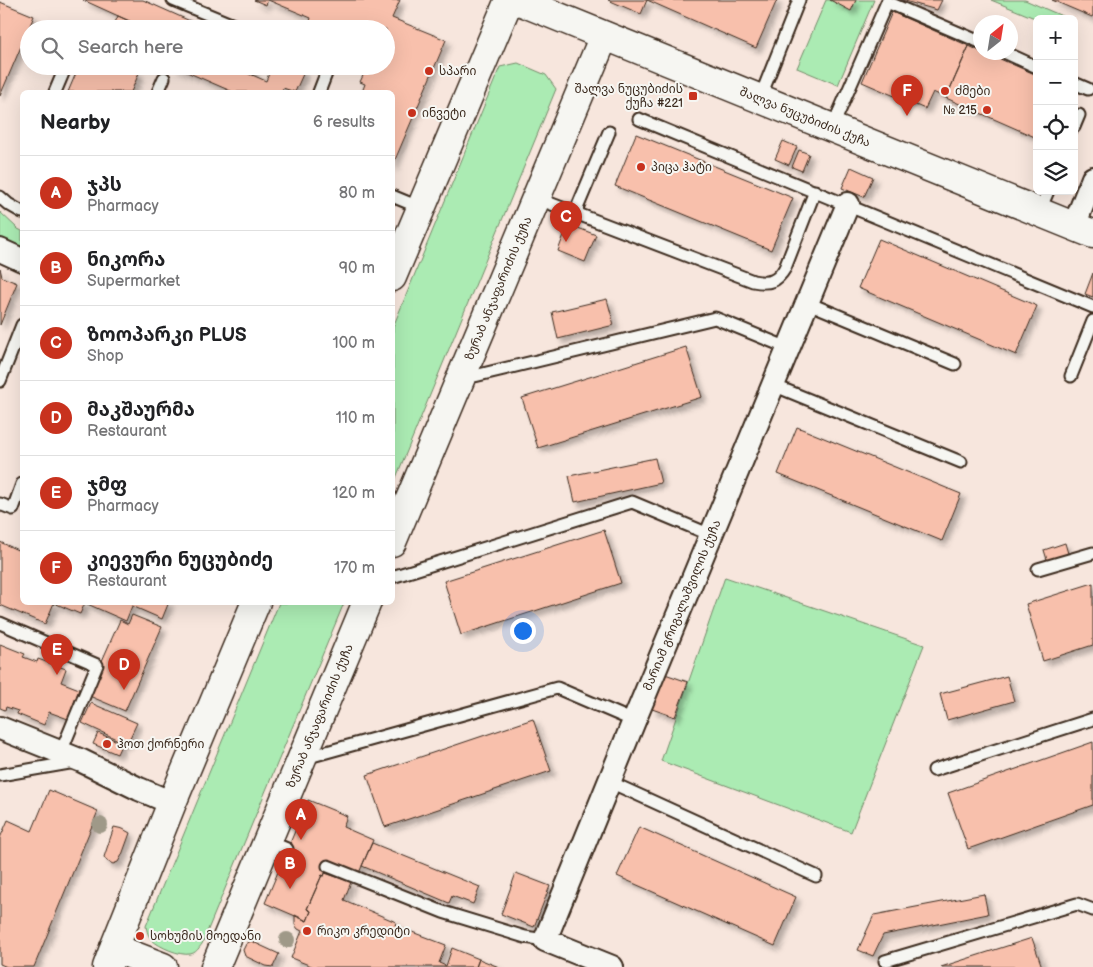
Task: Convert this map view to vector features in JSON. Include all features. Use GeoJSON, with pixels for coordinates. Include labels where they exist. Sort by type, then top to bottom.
{"type":"FeatureCollection","features":[{"type":"Feature","properties":{"kind":"main road"},"geometry":{"type":"LineString","coordinates":[[395,270],[509,0]]}},
{"type":"Feature","properties":{"kind":"main road","name":"შალვა ნუცუბიძის ქუჩა"},"geometry":{"type":"LineString","coordinates":[[517,0],[832,128],[1044,202],[1083,230]]}},
{"type":"Feature","properties":{"kind":"main road","name":"ზურაბ ანჯაფარიძის ქუჩა"},"geometry":{"type":"LineString","coordinates":[[395,535],[604,36]]}},
{"type":"Feature","properties":{"kind":"main road"},"geometry":{"type":"LineString","coordinates":[[163,967],[110,958],[255,605]]}},
{"type":"Feature","properties":{"kind":"main road","name":"ზურაბ ანჯაფარიძის ქუჩა"},"geometry":{"type":"LineString","coordinates":[[215,967],[278,845],[301,759],[366,605]]}},
{"type":"Feature","properties":{"kind":"street"},"geometry":{"type":"LineString","coordinates":[[1083,230],[1093,178]]}},
{"type":"Feature","properties":{"kind":"street","name":"მარიამ გრიგალაშვილის ქუჩა"},"geometry":{"type":"LineString","coordinates":[[545,940],[848,204]]}},
{"type":"Feature","properties":{"kind":"street"},"geometry":{"type":"LineString","coordinates":[[0,250],[20,259]]}},
{"type":"Feature","properties":{"kind":"street"},"geometry":{"type":"LineString","coordinates":[[0,728],[82,761],[172,803]]}},
{"type":"Feature","properties":{"kind":"street"},"geometry":{"type":"LineString","coordinates":[[545,940],[612,967]]}},
{"type":"Feature","properties":{"kind":"lane"},"geometry":{"type":"LineString","coordinates":[[173,0],[221,20]]}},
{"type":"Feature","properties":{"kind":"lane"},"geometry":{"type":"LineString","coordinates":[[760,99],[799,0]]}},
{"type":"Feature","properties":{"kind":"lane"},"geometry":{"type":"LineString","coordinates":[[832,128],[887,2],[973,39]]}},
{"type":"Feature","properties":{"kind":"lane"},"geometry":{"type":"LineString","coordinates":[[1018,58],[1033,65]]}},
{"type":"Feature","properties":{"kind":"lane"},"geometry":{"type":"LineString","coordinates":[[57,90],[63,75]]}},
{"type":"Feature","properties":{"kind":"lane"},"geometry":{"type":"LineString","coordinates":[[320,90],[326,75]]}},
{"type":"Feature","properties":{"kind":"lane"},"geometry":{"type":"LineString","coordinates":[[159,90],[164,78]]}},
{"type":"Feature","properties":{"kind":"lane"},"geometry":{"type":"LineString","coordinates":[[1078,85],[1088,89]]}},
{"type":"Feature","properties":{"kind":"lane"},"geometry":{"type":"LineString","coordinates":[[639,119],[1093,307]]}},
{"type":"Feature","properties":{"kind":"lane"},"geometry":{"type":"LineString","coordinates":[[575,213],[608,132]]}},
{"type":"Feature","properties":{"kind":"lane"},"geometry":{"type":"LineString","coordinates":[[536,198],[753,282],[764,283],[773,282],[780,277],[785,268],[815,191]]}},
{"type":"Feature","properties":{"kind":"lane"},"geometry":{"type":"LineString","coordinates":[[0,197],[20,211]]}},
{"type":"Feature","properties":{"kind":"lane"},"geometry":{"type":"LineString","coordinates":[[395,197],[422,208]]}},
{"type":"Feature","properties":{"kind":"lane"},"geometry":{"type":"LineString","coordinates":[[808,302],[956,364]]}},
{"type":"Feature","properties":{"kind":"lane"},"geometry":{"type":"LineString","coordinates":[[461,379],[714,318],[788,348]]}},
{"type":"Feature","properties":{"kind":"lane"},"geometry":{"type":"LineString","coordinates":[[1071,376],[1093,321]]}},
{"type":"Feature","properties":{"kind":"lane"},"geometry":{"type":"LineString","coordinates":[[0,381],[20,330]]}},
{"type":"Feature","properties":{"kind":"lane"},"geometry":{"type":"LineString","coordinates":[[773,385],[961,462]]}},
{"type":"Feature","properties":{"kind":"lane"},"geometry":{"type":"LineString","coordinates":[[0,504],[18,510],[20,497]]}},
{"type":"Feature","properties":{"kind":"lane"},"geometry":{"type":"LineString","coordinates":[[395,576],[632,502],[711,535]]}},
{"type":"Feature","properties":{"kind":"lane"},"geometry":{"type":"LineString","coordinates":[[1038,568],[1093,553]]}},
{"type":"Feature","properties":{"kind":"lane"},"geometry":{"type":"LineString","coordinates":[[0,623],[97,665],[61,752]]}},
{"type":"Feature","properties":{"kind":"lane"},"geometry":{"type":"LineString","coordinates":[[301,759],[557,688],[634,721]]}},
{"type":"Feature","properties":{"kind":"lane"},"geometry":{"type":"LineString","coordinates":[[934,770],[1093,719]]}},
{"type":"Feature","properties":{"kind":"lane"},"geometry":{"type":"LineString","coordinates":[[0,775],[82,761]]}},
{"type":"Feature","properties":{"kind":"lane"},"geometry":{"type":"LineString","coordinates":[[610,782],[816,876]]}},
{"type":"Feature","properties":{"kind":"lane"},"geometry":{"type":"LineString","coordinates":[[328,866],[443,912],[524,937],[545,940]]}},
{"type":"Feature","properties":{"kind":"lane"},"geometry":{"type":"LineString","coordinates":[[885,961],[1077,904],[1093,910]]}},
{"type":"Feature","properties":{"kind":"green space"},"geometry":{"type":"Polygon","coordinates":[[[826,0],[874,0],[838,85],[797,68],[826,0]]]}},
{"type":"Feature","properties":{"kind":"green space"},"geometry":{"type":"Polygon","coordinates":[[[991,0],[1025,0],[1060,15],[1033,15],[1033,17],[991,0]]]}},
{"type":"Feature","properties":{"kind":"green space"},"geometry":{"type":"Polygon","coordinates":[[[518,63],[546,75],[556,89],[395,480],[395,322],[500,67],[518,63]]]}},
{"type":"Feature","properties":{"kind":"green space"},"geometry":{"type":"Polygon","coordinates":[[[0,212],[20,230],[20,248],[0,239],[0,212]]]}},
{"type":"Feature","properties":{"kind":"green space"},"geometry":{"type":"Polygon","coordinates":[[[725,577],[924,645],[851,832],[661,761],[725,577]]]}},
{"type":"Feature","properties":{"kind":"green space"},"geometry":{"type":"Polygon","coordinates":[[[278,605],[343,605],[202,944],[192,953],[175,952],[152,940],[146,926],[278,605]]]}},
{"type":"Feature","properties":{"kind":"building"},"geometry":{"type":"Polygon","coordinates":[[[83,0],[143,0],[188,20],[127,20],[83,0]]]}},
{"type":"Feature","properties":{"kind":"building"},"geometry":{"type":"Polygon","coordinates":[[[254,0],[268,0],[266,5],[254,0]]]}},
{"type":"Feature","properties":{"kind":"building"},"geometry":{"type":"Polygon","coordinates":[[[268,0],[400,0],[392,18],[446,40],[395,160],[395,90],[363,90],[365,84],[360,82],[363,75],[395,75],[395,20],[310,20],[311,18],[268,0]]]}},
{"type":"Feature","properties":{"kind":"building"},"geometry":{"type":"Polygon","coordinates":[[[608,0],[647,0],[641,14],[608,0]]]}},
{"type":"Feature","properties":{"kind":"building"},"geometry":{"type":"Polygon","coordinates":[[[647,0],[777,0],[756,48],[647,0]]]}},
{"type":"Feature","properties":{"kind":"building"},"geometry":{"type":"Polygon","coordinates":[[[830,0],[856,0],[851,11],[830,0]]]}},
{"type":"Feature","properties":{"kind":"building"},"geometry":{"type":"Polygon","coordinates":[[[901,0],[942,0],[937,10],[901,0]]]}},
{"type":"Feature","properties":{"kind":"building"},"geometry":{"type":"Polygon","coordinates":[[[1052,0],[1093,0],[1093,15],[1092,17],[1052,0]]]}},
{"type":"Feature","properties":{"kind":"building"},"geometry":{"type":"Polygon","coordinates":[[[0,2],[34,16],[32,20],[20,20],[20,49],[0,96],[0,2]]]}},
{"type":"Feature","properties":{"kind":"building"},"geometry":{"type":"Polygon","coordinates":[[[892,12],[969,46],[946,98],[933,92],[925,109],[862,82],[892,12]]]}},
{"type":"Feature","properties":{"kind":"building"},"geometry":{"type":"Polygon","coordinates":[[[118,16],[127,20],[116,20],[118,16]]]}},
{"type":"Feature","properties":{"kind":"building"},"geometry":{"type":"Polygon","coordinates":[[[969,46],[973,48],[973,60],[1002,60],[1033,73],[1033,136],[946,98],[969,46]]]}},
{"type":"Feature","properties":{"kind":"building"},"geometry":{"type":"Polygon","coordinates":[[[75,75],[138,75],[132,90],[69,90],[75,75]]]}},
{"type":"Feature","properties":{"kind":"building"},"geometry":{"type":"Polygon","coordinates":[[[194,75],[252,75],[266,81],[268,75],[303,75],[296,90],[283,88],[282,90],[228,90],[194,75]]]}},
{"type":"Feature","properties":{"kind":"building"},"geometry":{"type":"Polygon","coordinates":[[[636,134],[793,198],[771,250],[615,186],[636,134]]]}},
{"type":"Feature","properties":{"kind":"building"},"geometry":{"type":"Polygon","coordinates":[[[783,141],[797,147],[789,165],[775,159],[783,141]]]}},
{"type":"Feature","properties":{"kind":"building"},"geometry":{"type":"Polygon","coordinates":[[[799,150],[809,154],[802,171],[792,167],[799,150]]]}},
{"type":"Feature","properties":{"kind":"building"},"geometry":{"type":"Polygon","coordinates":[[[851,167],[873,177],[864,197],[842,188],[851,167]]]}},
{"type":"Feature","properties":{"kind":"building"},"geometry":{"type":"Polygon","coordinates":[[[568,224],[596,235],[585,262],[558,251],[568,224]]]}},
{"type":"Feature","properties":{"kind":"building"},"geometry":{"type":"Polygon","coordinates":[[[879,239],[1037,306],[1016,355],[858,288],[879,239]]]}},
{"type":"Feature","properties":{"kind":"building"},"geometry":{"type":"Polygon","coordinates":[[[0,268],[2,277],[17,283],[0,325],[0,268]]]}},
{"type":"Feature","properties":{"kind":"building"},"geometry":{"type":"Polygon","coordinates":[[[1093,273],[1093,297],[1085,294],[1093,273]]]}},
{"type":"Feature","properties":{"kind":"building"},"geometry":{"type":"Polygon","coordinates":[[[607,299],[614,325],[558,339],[552,312],[607,299]]]}},
{"type":"Feature","properties":{"kind":"building"},"geometry":{"type":"Polygon","coordinates":[[[686,347],[702,397],[538,448],[522,398],[686,347]]]}},
{"type":"Feature","properties":{"kind":"building"},"geometry":{"type":"Polygon","coordinates":[[[797,427],[961,494],[942,541],[778,474],[797,427]]]}},
{"type":"Feature","properties":{"kind":"building"},"geometry":{"type":"Polygon","coordinates":[[[655,458],[661,483],[575,502],[569,476],[655,458]]]}},
{"type":"Feature","properties":{"kind":"building"},"geometry":{"type":"Polygon","coordinates":[[[604,530],[621,583],[461,635],[444,581],[604,530]]]}},
{"type":"Feature","properties":{"kind":"building"},"geometry":{"type":"Polygon","coordinates":[[[0,542],[20,551],[20,605],[53,605],[45,624],[0,605],[0,542]]]}},
{"type":"Feature","properties":{"kind":"building"},"geometry":{"type":"Polygon","coordinates":[[[1065,543],[1069,557],[1048,563],[1044,550],[1065,543]]]}},
{"type":"Feature","properties":{"kind":"building"},"geometry":{"type":"Polygon","coordinates":[[[1093,583],[1093,645],[1043,661],[1026,604],[1093,583]]]}},
{"type":"Feature","properties":{"kind":"building"},"geometry":{"type":"Polygon","coordinates":[[[59,605],[84,605],[80,614],[59,605]]]}},
{"type":"Feature","properties":{"kind":"building"},"geometry":{"type":"Polygon","coordinates":[[[90,605],[168,605],[162,619],[132,606],[126,621],[90,605]]]}},
{"type":"Feature","properties":{"kind":"building"},"geometry":{"type":"Polygon","coordinates":[[[132,615],[162,627],[125,711],[87,695],[120,620],[128,624],[132,615]]]}},
{"type":"Feature","properties":{"kind":"building"},"geometry":{"type":"Polygon","coordinates":[[[0,644],[25,654],[23,657],[37,662],[38,659],[66,669],[61,682],[79,689],[68,719],[49,712],[44,725],[17,714],[18,711],[6,707],[5,710],[0,708],[0,644]]]}},
{"type":"Feature","properties":{"kind":"building"},"geometry":{"type":"Polygon","coordinates":[[[665,674],[688,682],[675,717],[652,709],[665,674]]]}},
{"type":"Feature","properties":{"kind":"building"},"geometry":{"type":"Polygon","coordinates":[[[1007,676],[1014,701],[947,720],[940,694],[1007,676]]]}},
{"type":"Feature","properties":{"kind":"building"},"geometry":{"type":"Polygon","coordinates":[[[91,703],[137,723],[127,744],[82,723],[91,703]]]}},
{"type":"Feature","properties":{"kind":"building"},"geometry":{"type":"Polygon","coordinates":[[[533,719],[551,771],[385,827],[367,775],[533,719]]]}},
{"type":"Feature","properties":{"kind":"building","name":"ჰოთ ქორნერი"},"geometry":{"type":"Polygon","coordinates":[[[98,733],[122,743],[117,754],[93,744],[98,733]]]}},
{"type":"Feature","properties":{"kind":"building"},"geometry":{"type":"Polygon","coordinates":[[[1093,742],[1093,805],[968,849],[948,793],[1093,742]]]}},
{"type":"Feature","properties":{"kind":"building"},"geometry":{"type":"Polygon","coordinates":[[[49,790],[98,811],[34,967],[7,967],[0,964],[0,838],[8,820],[32,831],[49,790]]]}},
{"type":"Feature","properties":{"kind":"building"},"geometry":{"type":"Polygon","coordinates":[[[308,800],[347,816],[343,827],[373,840],[359,873],[330,862],[307,909],[311,911],[307,921],[265,903],[308,800]]]}},
{"type":"Feature","properties":{"kind":"building"},"geometry":{"type":"Polygon","coordinates":[[[114,827],[130,833],[122,855],[118,862],[113,864],[104,857],[114,827]]]}},
{"type":"Feature","properties":{"kind":"building"},"geometry":{"type":"Polygon","coordinates":[[[639,827],[796,897],[775,946],[617,876],[639,827]]]}},
{"type":"Feature","properties":{"kind":"building"},"geometry":{"type":"Polygon","coordinates":[[[372,843],[480,887],[473,904],[452,896],[449,903],[362,866],[372,843]]]}},
{"type":"Feature","properties":{"kind":"building"},"geometry":{"type":"Polygon","coordinates":[[[325,873],[351,882],[344,900],[396,922],[395,925],[399,927],[446,945],[439,963],[446,966],[452,948],[479,959],[476,967],[314,967],[291,958],[302,931],[295,925],[295,915],[307,921],[311,911],[307,909],[322,875],[324,876],[325,873]]]}},
{"type":"Feature","properties":{"kind":"building"},"geometry":{"type":"Polygon","coordinates":[[[516,873],[550,886],[534,927],[501,914],[516,873]]]}},
{"type":"Feature","properties":{"kind":"building"},"geometry":{"type":"Polygon","coordinates":[[[984,894],[988,914],[883,935],[873,956],[858,950],[874,915],[984,894]]]}},
{"type":"Feature","properties":{"kind":"building"},"geometry":{"type":"Polygon","coordinates":[[[1032,938],[1042,967],[941,967],[1032,938]]]}},
{"type":"Feature","properties":{"kind":"building"},"geometry":{"type":"Polygon","coordinates":[[[251,941],[279,954],[273,967],[266,966],[245,956],[243,950],[246,944],[251,941]]]}},
{"type":"Feature","properties":{"kind":"building"},"geometry":{"type":"Polygon","coordinates":[[[479,959],[499,967],[476,967],[479,959]]]}},
{"type":"Feature","properties":{"kind":"place","name":"სპარი"},"geometry":{"type":"Point","coordinates":[429,71]}},
{"type":"Feature","properties":{"kind":"place","name":"ძმები"},"geometry":{"type":"Point","coordinates":[945,91]}},
{"type":"Feature","properties":{"kind":"place","name":"შალვა ნუცუბიძის ქუჩა #221"},"geometry":{"type":"Point","coordinates":[693,96]}},
{"type":"Feature","properties":{"kind":"place","name":"№ 215"},"geometry":{"type":"Point","coordinates":[987,110]}},
{"type":"Feature","properties":{"kind":"place","name":"ინვეტი"},"geometry":{"type":"Point","coordinates":[412,113]}},
{"type":"Feature","properties":{"kind":"place","name":"კიევური ნუცუბიძე"},"geometry":{"type":"Point","coordinates":[907,116]}},
{"type":"Feature","properties":{"kind":"place","name":"პიცა ჰატი"},"geometry":{"type":"Point","coordinates":[641,167]}},
{"type":"Feature","properties":{"kind":"place","name":"ზოოპარკი PLUS"},"geometry":{"type":"Point","coordinates":[566,242]}},
{"type":"Feature","properties":{"kind":"place","name":"ჯმფ"},"geometry":{"type":"Point","coordinates":[57,675]}},
{"type":"Feature","properties":{"kind":"place","name":"მაკშაურმა"},"geometry":{"type":"Point","coordinates":[124,690]}},
{"type":"Feature","properties":{"kind":"place","name":"ჰოთ ქორნერი"},"geometry":{"type":"Point","coordinates":[107,744]}},
{"type":"Feature","properties":{"kind":"place","name":"ჯპს"},"geometry":{"type":"Point","coordinates":[301,840]}},
{"type":"Feature","properties":{"kind":"place","name":"ნიკორა"},"geometry":{"type":"Point","coordinates":[290,889]}},
{"type":"Feature","properties":{"kind":"place","name":"რიკო კრედიტი"},"geometry":{"type":"Point","coordinates":[307,931]}},
{"type":"Feature","properties":{"kind":"place","name":"სოხუმის მოედანი"},"geometry":{"type":"Point","coordinates":[140,936]}}]}
